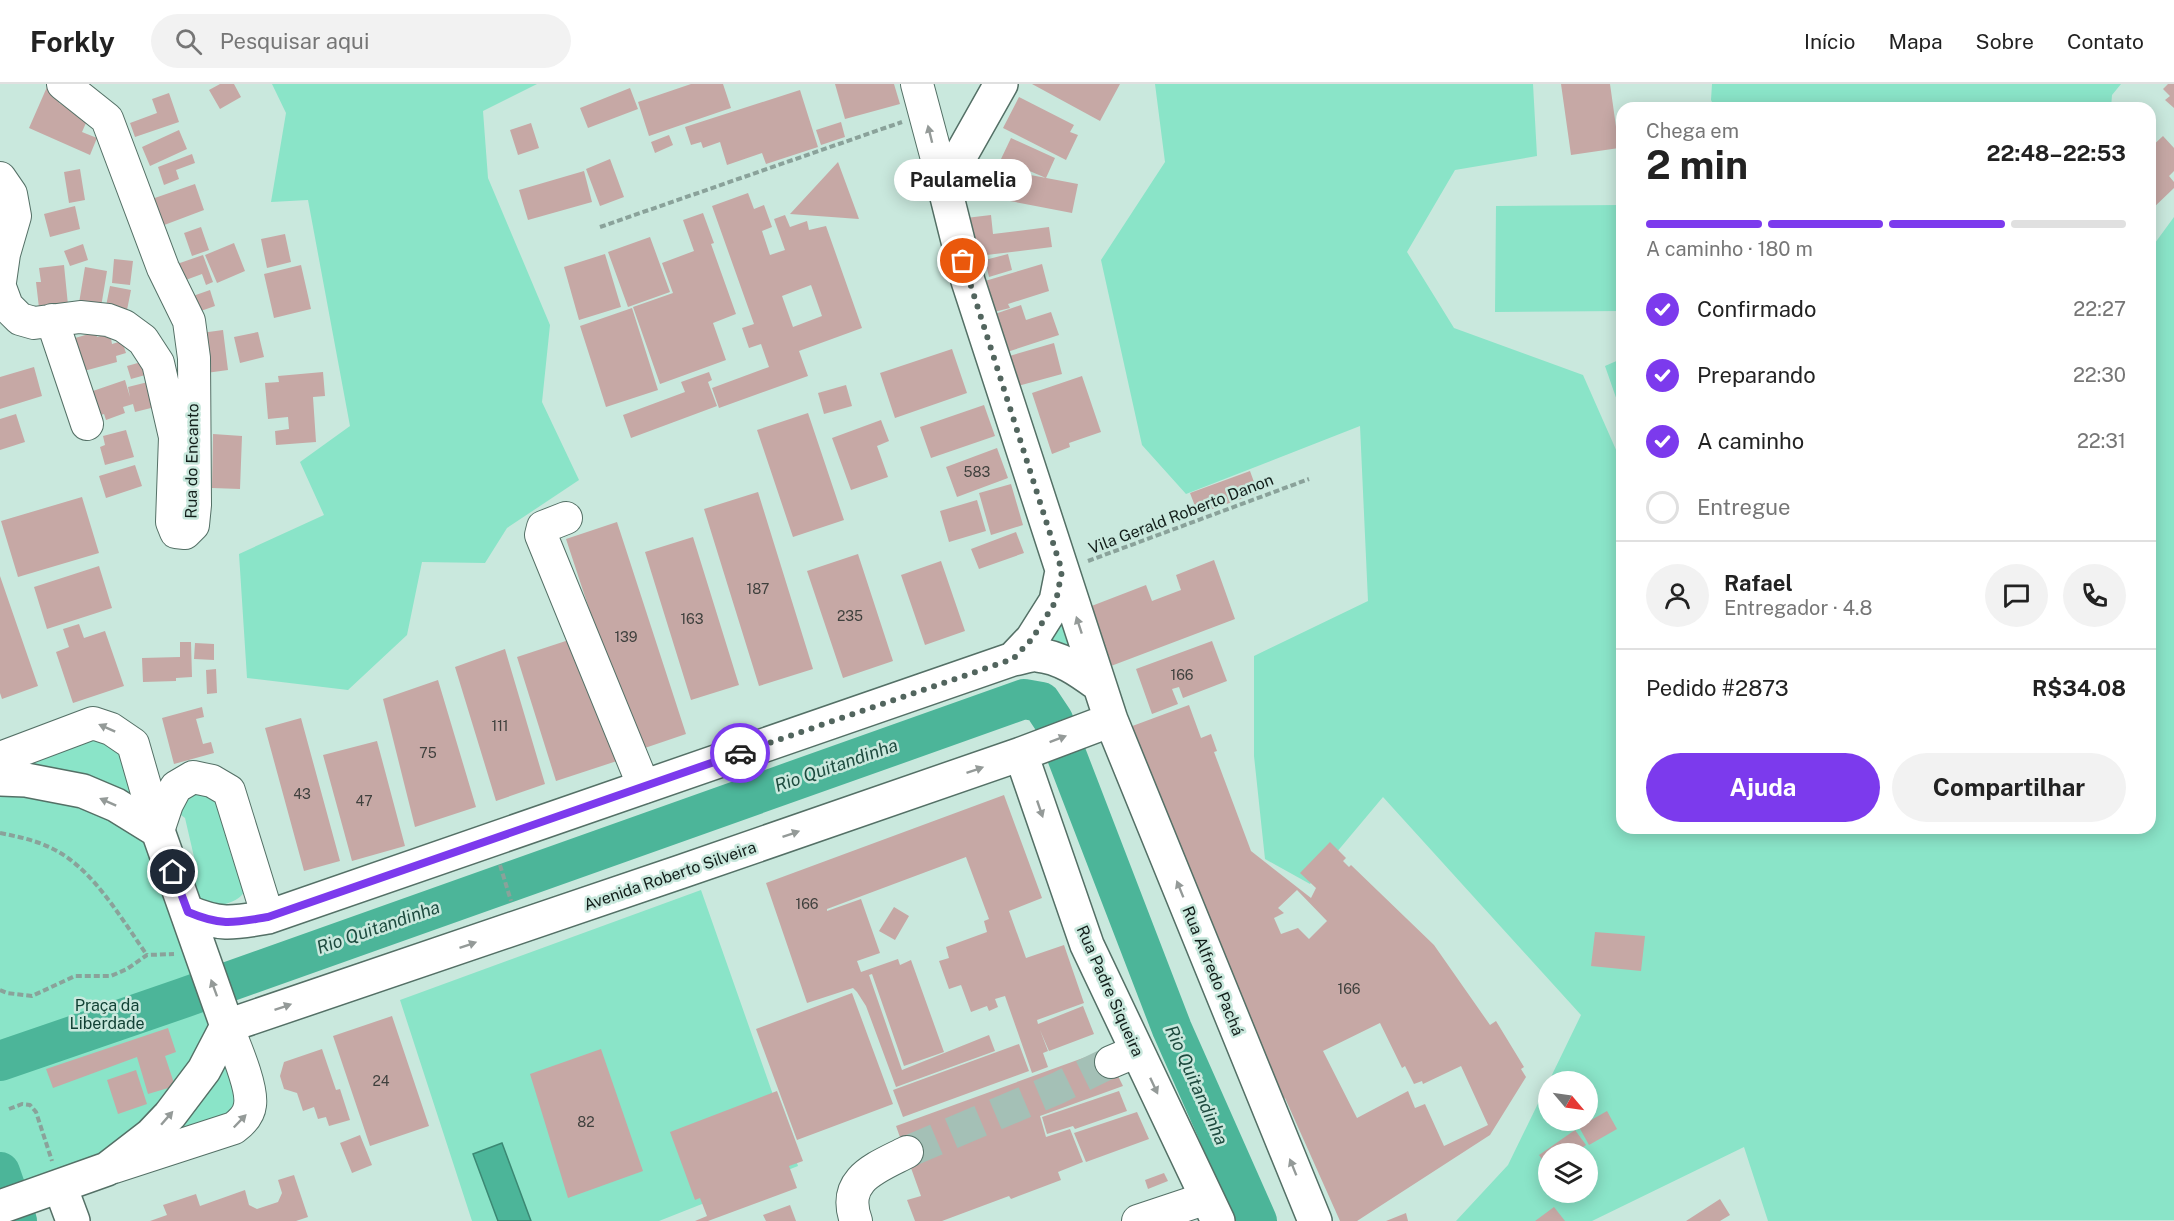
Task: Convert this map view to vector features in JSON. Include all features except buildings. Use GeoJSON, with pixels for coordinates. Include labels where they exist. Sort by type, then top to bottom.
{"type":"FeatureCollection","features":[{"type":"Feature","properties":{"kind":"main road"},"geometry":{"type":"LineString","coordinates":[[944,185],[1001,84]]}},
{"type":"Feature","properties":{"kind":"main road","name":"Rua Alfredo Pachá"},"geometry":{"type":"LineString","coordinates":[[944,185],[968,281],[1099,685],[1100,724],[1315,1221]]}},
{"type":"Feature","properties":{"kind":"main road"},"geometry":{"type":"LineString","coordinates":[[1013,659],[1032,639],[1056,601],[1062,571]]}},
{"type":"Feature","properties":{"kind":"main road"},"geometry":{"type":"LineString","coordinates":[[188,912],[209,921],[231,924],[268,917],[1013,659],[1036,654],[1055,659],[1078,669],[1099,685]]}},
{"type":"Feature","properties":{"kind":"main road","name":"Avenida Roberto Silveira"},"geometry":{"type":"LineString","coordinates":[[227,1026],[520,928],[1100,724]]}},
{"type":"Feature","properties":{"kind":"main road","name":"Rua Padre Siqueira"},"geometry":{"type":"LineString","coordinates":[[1024,752],[1124,1057],[1212,1210]]}},
{"type":"Feature","properties":{"kind":"main road"},"geometry":{"type":"LineString","coordinates":[[0,779],[26,780],[83,791],[116,805],[158,831],[188,912],[191,952],[227,1026],[204,1070],[170,1115],[151,1135],[107,1169],[54,1181],[0,1207]]}},
{"type":"Feature","properties":{"kind":"main road"},"geometry":{"type":"LineString","coordinates":[[54,1181],[73,1221]]}},
{"type":"Feature","properties":{"kind":"street","name":"Rua do Encanto"},"geometry":{"type":"LineString","coordinates":[[0,287],[7,306],[20,319],[34,323],[80,317],[108,320],[124,326],[143,340],[158,363],[175,437],[172,522],[176,532],[185,533],[193,525],[195,505],[194,358],[189,321],[163,268],[107,119],[63,84]]}},
{"type":"Feature","properties":{"kind":"street"},"geometry":{"type":"LineString","coordinates":[[917,84],[944,185]]}},
{"type":"Feature","properties":{"kind":"street"},"geometry":{"type":"LineString","coordinates":[[0,178],[11,194],[15,216],[4,254],[0,282]]}},
{"type":"Feature","properties":{"kind":"street"},"geometry":{"type":"LineString","coordinates":[[52,320],[87,424]]}},
{"type":"Feature","properties":{"kind":"street"},"geometry":{"type":"LineString","coordinates":[[566,518],[543,527],[541,535],[644,787]]}},
{"type":"Feature","properties":{"kind":"street"},"geometry":{"type":"LineString","coordinates":[[0,758],[93,723],[111,729],[133,744],[158,831]]}},
{"type":"Feature","properties":{"kind":"street"},"geometry":{"type":"LineString","coordinates":[[158,831],[167,804],[176,787],[193,777],[212,781],[229,791],[268,917]]}},
{"type":"Feature","properties":{"kind":"street"},"geometry":{"type":"LineString","coordinates":[[107,1169],[234,1128],[244,1120],[250,1106],[250,1091],[227,1026]]}},
{"type":"Feature","properties":{"kind":"street"},"geometry":{"type":"LineString","coordinates":[[856,1221],[851,1208],[852,1194],[860,1180],[873,1170],[907,1152]]}},
{"type":"Feature","properties":{"kind":"street"},"geometry":{"type":"LineString","coordinates":[[1138,1221],[1212,1210]]}},
{"type":"Feature","properties":{"kind":"path"},"geometry":{"type":"LineString","coordinates":[[600,227],[925,114]]}},
{"type":"Feature","properties":{"kind":"path","name":"Vila Gerald Roberto Danon"},"geometry":{"type":"LineString","coordinates":[[1062,571],[1309,479]]}},
{"type":"Feature","properties":{"kind":"path"},"geometry":{"type":"LineString","coordinates":[[0,833],[28,839],[58,852],[72,863],[103,894],[147,955]]}},
{"type":"Feature","properties":{"kind":"path"},"geometry":{"type":"LineString","coordinates":[[492,839],[520,928]]}},
{"type":"Feature","properties":{"kind":"path"},"geometry":{"type":"LineString","coordinates":[[0,990],[32,996],[75,976],[111,976],[127,969],[147,955],[191,952]]}},
{"type":"Feature","properties":{"kind":"path"},"geometry":{"type":"LineString","coordinates":[[9,1109],[22,1104],[30,1105],[36,1112],[54,1181]]}},
{"type":"Feature","properties":{"kind":"green space"},"geometry":{"type":"Polygon","coordinates":[[[272,84],[537,84],[483,111],[488,178],[550,325],[542,402],[579,480],[507,528],[485,563],[422,562],[407,635],[348,690],[247,678],[239,554],[324,515],[300,462],[350,426],[308,200],[271,202],[286,113],[272,84]]]}},
{"type":"Feature","properties":{"kind":"green space"},"geometry":{"type":"Polygon","coordinates":[[[1155,84],[1533,84],[1537,156],[1455,170],[1407,252],[1454,328],[1583,375],[1616,450],[1616,834],[2156,834],[2156,242],[2174,217],[2174,1220],[1768,1221],[1744,1147],[1592,1221],[1456,1221],[1508,1165],[1538,1104],[1538,1131],[1598,1131],[1598,1071],[1554,1071],[1581,1015],[1383,797],[1310,884],[1265,859],[1254,756],[1254,656],[1368,601],[1360,426],[1186,494],[1142,445],[1101,260],[1165,162],[1155,84]]]}},
{"type":"Feature","properties":{"kind":"green space"},"geometry":{"type":"Polygon","coordinates":[[[1712,84],[2121,84],[2112,95],[2111,102],[1712,102],[1712,84]]]}},
{"type":"Feature","properties":{"kind":"green space"},"geometry":{"type":"Polygon","coordinates":[[[1616,205],[1616,311],[1495,312],[1496,206],[1616,205]]]}},
{"type":"Feature","properties":{"kind":"green space"},"geometry":{"type":"Polygon","coordinates":[[[1616,361],[1616,398],[1605,366],[1616,361]]]}},
{"type":"Feature","properties":{"kind":"green space"},"geometry":{"type":"Polygon","coordinates":[[[1065,606],[1079,651],[1043,641],[1065,606]]]}},
{"type":"Feature","properties":{"kind":"green space"},"geometry":{"type":"Polygon","coordinates":[[[90,738],[122,749],[142,806],[34,770],[32,760],[90,738]]]}},
{"type":"Feature","properties":{"kind":"green space","name":"Praça da Liberdade"},"geometry":{"type":"Polygon","coordinates":[[[0,782],[26,782],[156,835],[224,1026],[150,1133],[0,1204],[0,782]]]}},
{"type":"Feature","properties":{"kind":"green space"},"geometry":{"type":"Polygon","coordinates":[[[198,792],[209,795],[216,803],[232,858],[245,863],[249,884],[241,896],[227,904],[205,903],[197,896],[190,883],[198,874],[185,818],[177,812],[181,802],[198,792]]]}},
{"type":"Feature","properties":{"kind":"green space"},"geometry":{"type":"Polygon","coordinates":[[[701,890],[798,1166],[659,1221],[472,1221],[400,1000],[701,890]]]}},
{"type":"Feature","properties":{"kind":"green space"},"geometry":{"type":"Polygon","coordinates":[[[223,1052],[239,1105],[220,1123],[167,1132],[223,1052]]]}},
{"type":"Feature","properties":{"kind":"shaded area"},"geometry":{"type":"Polygon","coordinates":[[[502,1143],[531,1221],[498,1221],[473,1154],[502,1143]]]}},
{"type":"Feature","properties":{"kind":"waterway","name":"Rio Quitandinha"},"geometry":{"type":"LineString","coordinates":[[0,1061],[1024,699],[1041,702],[1053,720],[1172,1029],[1257,1221]]}},
{"type":"Feature","properties":{"kind":"waterway","name":"Rio Quitandinha"},"geometry":{"type":"LineString","coordinates":[[0,1172],[17,1221]]}},
{"type":"Feature","properties":{"kind":"tunnel"},"geometry":{"type":"LineString","coordinates":[[907,1152],[1058,1088],[1111,1062]]}},
{"type":"Feature","properties":{"kind":"way so far"},"geometry":{"type":"LineString","coordinates":[[740,753],[1013,659],[1032,639],[1056,601],[1062,571],[963,261]]}},
{"type":"Feature","properties":{"kind":"place","name":"Paulamelia"},"geometry":{"type":"Point","coordinates":[963,261]}},
{"type":"Feature","properties":{"kind":"route"},"geometry":{"type":"LineString","coordinates":[[173,872],[188,912],[209,921],[231,924],[268,917],[740,753]]}}]}
